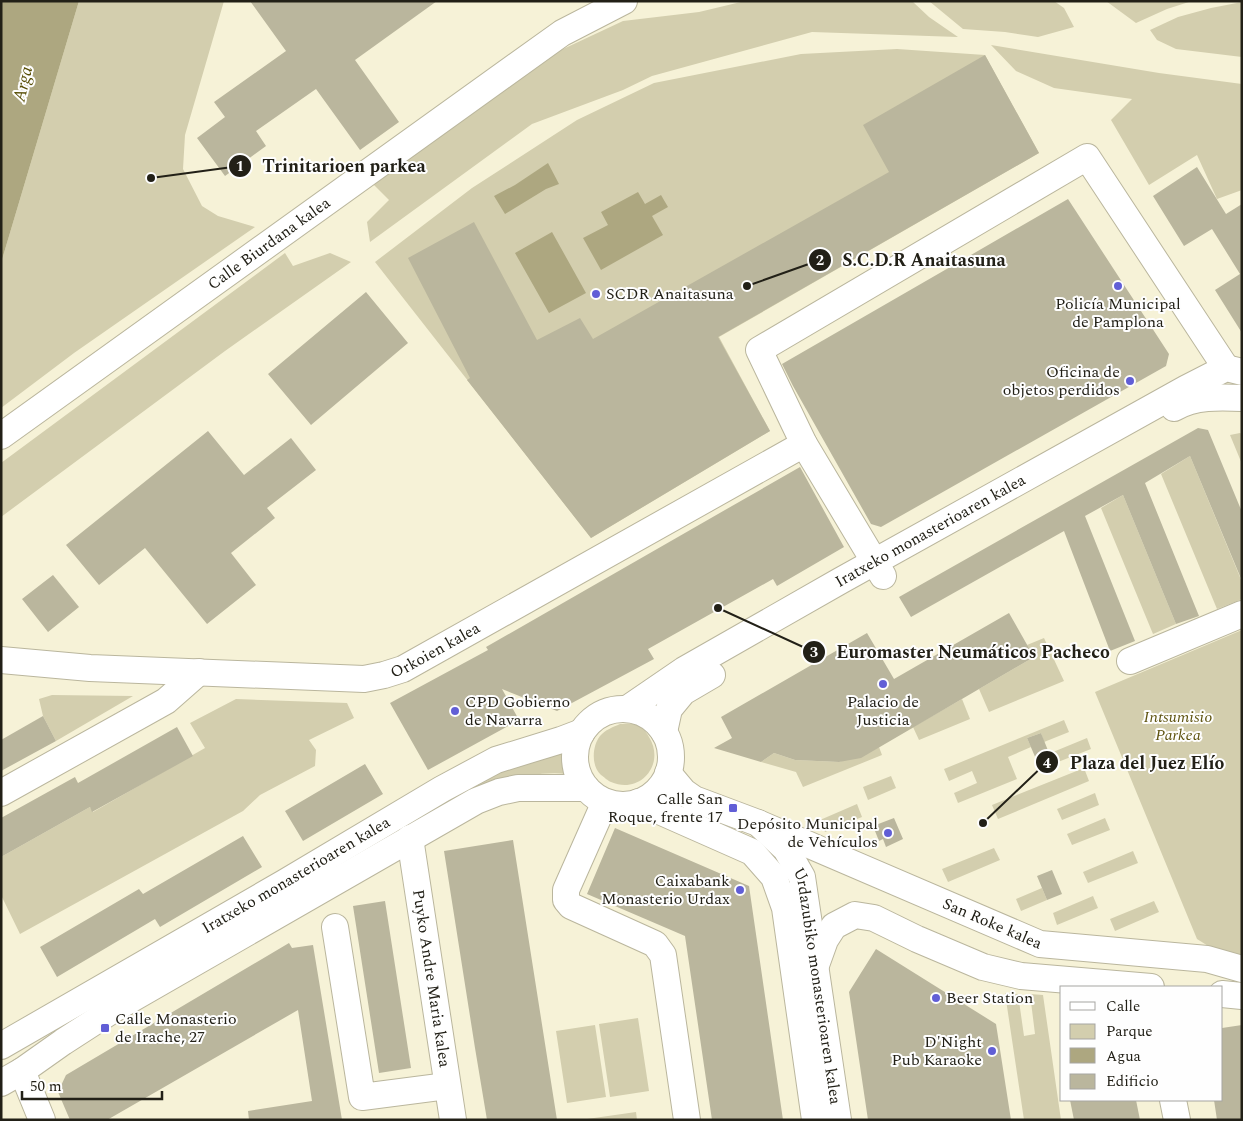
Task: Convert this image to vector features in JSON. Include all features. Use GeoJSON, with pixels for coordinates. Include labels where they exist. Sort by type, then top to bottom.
{"type":"FeatureCollection","features":[{"type":"Feature","properties":{"kind":"street","name":"Calle Biurdana kalea"},"geometry":{"type":"LineString","coordinates":[[562,33],[595,1]]}},
{"type":"Feature","properties":{"kind":"street","name":"Calle Biurdana kalea"},"geometry":{"type":"LineString","coordinates":[[1,436],[562,33],[624,1]]}},
{"type":"Feature","properties":{"kind":"street"},"geometry":{"type":"LineString","coordinates":[[878,569],[804,444],[759,350],[1087,157],[1234,370]]}},
{"type":"Feature","properties":{"kind":"street","name":"Iratxeko monasterioaren kalea"},"geometry":{"type":"LineString","coordinates":[[664,732],[669,709],[683,692],[878,569],[1176,394],[1234,370]]}},
{"type":"Feature","properties":{"kind":"street","name":"Iratxeko monasterioaren kalea"},"geometry":{"type":"LineString","coordinates":[[627,709],[684,670],[969,522],[1187,400],[1218,397],[1242,398]]}},
{"type":"Feature","properties":{"kind":"street","name":"Orkoien kalea"},"geometry":{"type":"LineString","coordinates":[[7,659],[90,668],[364,679],[384,676],[403,669],[804,444]]}},
{"type":"Feature","properties":{"kind":"street"},"geometry":{"type":"LineString","coordinates":[[1130,661],[1242,614]]}},
{"type":"Feature","properties":{"kind":"street"},"geometry":{"type":"LineString","coordinates":[[1,793],[166,701],[199,672]]}},
{"type":"Feature","properties":{"kind":"street"},"geometry":{"type":"LineString","coordinates":[[627,709],[642,713],[654,720],[664,732],[670,745],[671,760],[668,774],[657,791],[639,802],[626,805],[596,795],[578,775],[575,760],[576,745],[582,732],[590,722],[601,714],[627,709]]}},
{"type":"Feature","properties":{"kind":"street","name":"Iratxeko monasterioaren kalea"},"geometry":{"type":"LineString","coordinates":[[10,1041],[496,760],[582,732]]}},
{"type":"Feature","properties":{"kind":"street","name":"Urdazubiko monasterioaren kalea"},"geometry":{"type":"LineString","coordinates":[[668,774],[684,792],[694,799],[758,823],[786,849],[802,876],[838,1120]]}},
{"type":"Feature","properties":{"kind":"street","name":"Iratxeko monasterioaren kalea"},"geometry":{"type":"LineString","coordinates":[[13,1075],[114,1009],[476,801],[499,792],[527,788],[596,795]]}},
{"type":"Feature","properties":{"kind":"street"},"geometry":{"type":"LineString","coordinates":[[596,795],[566,890],[566,900],[571,906],[655,944],[663,955],[687,1120]]}},
{"type":"Feature","properties":{"kind":"street","name":"Urdazubiko monasterioaren kalea"},"geometry":{"type":"LineString","coordinates":[[639,802],[752,852],[774,877],[785,908],[815,1120]]}},
{"type":"Feature","properties":{"kind":"street","name":"San Roke kalea"},"geometry":{"type":"LineString","coordinates":[[758,823],[1040,944],[1207,959],[1242,969]]}},
{"type":"Feature","properties":{"kind":"street","name":"Puyko Andre Maria kalea"},"geometry":{"type":"LineString","coordinates":[[410,838],[453,1120]]}},
{"type":"Feature","properties":{"kind":"street"},"geometry":{"type":"LineString","coordinates":[[816,966],[825,940],[834,926],[855,915],[874,918],[917,939],[983,967],[1021,976],[1139,986]]}},
{"type":"Feature","properties":{"kind":"street"},"geometry":{"type":"LineString","coordinates":[[335,927],[362,1097],[448,1086]]}},
{"type":"Feature","properties":{"kind":"street"},"geometry":{"type":"LineString","coordinates":[[1223,994],[1242,996]]}},
{"type":"Feature","properties":{"kind":"street","name":"Iratxeko monasterioaren kalea"},"geometry":{"type":"LineString","coordinates":[[10,1041],[27,1040],[37,1052],[13,1075]]}},
{"type":"Feature","properties":{"kind":"street"},"geometry":{"type":"LineString","coordinates":[[13,1075],[42,1120]]}},
{"type":"Feature","properties":{"kind":"street"},"geometry":{"type":"LineString","coordinates":[[1173,1101],[1176,1120]]}},
{"type":"Feature","properties":{"kind":"green space"},"geometry":{"type":"Polygon","coordinates":[[[79,1],[224,1],[185,135],[183,169],[202,206],[218,216],[255,227],[74,353],[1,408],[1,263],[79,1]]]}},
{"type":"Feature","properties":{"kind":"green space"},"geometry":{"type":"Polygon","coordinates":[[[745,1],[912,1],[929,17],[958,37],[812,32],[652,76],[623,90],[532,124],[370,242],[367,222],[389,200],[373,184],[561,50],[623,21],[699,12],[745,1]]]}},
{"type":"Feature","properties":{"kind":"green space"},"geometry":{"type":"Polygon","coordinates":[[[929,1],[1054,1],[1064,8],[1074,27],[1038,37],[963,29],[929,1]]]}},
{"type":"Feature","properties":{"kind":"green space"},"geometry":{"type":"Polygon","coordinates":[[[1106,1],[1192,1],[1167,9],[1136,23],[1106,1]]]}},
{"type":"Feature","properties":{"kind":"green space"},"geometry":{"type":"Polygon","coordinates":[[[1242,2],[1242,57],[1176,49],[1157,40],[1150,30],[1178,17],[1242,2]]]}},
{"type":"Feature","properties":{"kind":"green space"},"geometry":{"type":"Polygon","coordinates":[[[991,45],[1159,73],[1242,84],[1242,190],[1217,199],[1197,155],[1149,185],[1111,120],[1132,99],[1054,88],[1016,71],[991,45]]]}},
{"type":"Feature","properties":{"kind":"green space","name":"SCDR Anaitasuna"},"geometry":{"type":"Polygon","coordinates":[[[897,49],[985,55],[1039,153],[719,337],[770,431],[591,538],[375,262],[472,188],[577,120],[654,83],[801,54],[897,49]]]}},
{"type":"Feature","properties":{"kind":"green space"},"geometry":{"type":"Polygon","coordinates":[[[285,253],[293,266],[330,253],[351,262],[225,351],[1,517],[1,463],[285,253]]]}},
{"type":"Feature","properties":{"kind":"green space"},"geometry":{"type":"Polygon","coordinates":[[[1242,434],[1242,464],[1230,435],[1242,434]]]}},
{"type":"Feature","properties":{"kind":"green space"},"geometry":{"type":"Polygon","coordinates":[[[1190,456],[1242,582],[1242,599],[1217,609],[1161,474],[1190,456]]]}},
{"type":"Feature","properties":{"kind":"green space"},"geometry":{"type":"Polygon","coordinates":[[[1123,495],[1176,624],[1153,634],[1101,508],[1123,495]]]}},
{"type":"Feature","properties":{"kind":"green space","name":"Intsumisio Parkea"},"geometry":{"type":"Polygon","coordinates":[[[1242,630],[1242,956],[1213,949],[1197,939],[1095,692],[1242,630]]]}},
{"type":"Feature","properties":{"kind":"green space"},"geometry":{"type":"Polygon","coordinates":[[[1044,638],[1064,681],[989,712],[979,689],[1034,657],[1027,645],[1044,638]]]}},
{"type":"Feature","properties":{"kind":"green space"},"geometry":{"type":"Polygon","coordinates":[[[52,695],[133,696],[56,741],[43,716],[39,699],[52,695]]]}},
{"type":"Feature","properties":{"kind":"green space"},"geometry":{"type":"Polygon","coordinates":[[[236,699],[347,703],[354,718],[309,740],[316,750],[315,766],[260,795],[243,811],[20,934],[1,895],[1,857],[90,807],[93,812],[205,748],[190,723],[236,699]]]}},
{"type":"Feature","properties":{"kind":"green space"},"geometry":{"type":"Polygon","coordinates":[[[962,699],[970,719],[919,740],[913,727],[962,699]]]}},
{"type":"Feature","properties":{"kind":"green space"},"geometry":{"type":"Polygon","coordinates":[[[1064,720],[1069,732],[1044,742],[1041,733],[1027,738],[1031,747],[1008,757],[1017,779],[958,803],[954,793],[977,783],[972,771],[949,781],[944,769],[1064,720]]]}},
{"type":"Feature","properties":{"kind":"green space"},"geometry":{"type":"Polygon","coordinates":[[[620,724],[639,726],[648,735],[653,747],[652,767],[640,781],[632,784],[622,785],[609,781],[598,771],[594,761],[594,750],[597,740],[607,730],[620,724]]]}},
{"type":"Feature","properties":{"kind":"green space"},"geometry":{"type":"Polygon","coordinates":[[[1087,738],[1091,749],[1058,762],[1053,752],[1087,738]]]}},
{"type":"Feature","properties":{"kind":"green space"},"geometry":{"type":"Polygon","coordinates":[[[565,746],[567,774],[538,774],[510,780],[456,799],[453,793],[470,782],[565,746]]]}},
{"type":"Feature","properties":{"kind":"green space"},"geometry":{"type":"Polygon","coordinates":[[[879,747],[882,755],[803,787],[796,772],[761,762],[774,753],[795,760],[839,762],[879,747]]]}},
{"type":"Feature","properties":{"kind":"green space"},"geometry":{"type":"Polygon","coordinates":[[[1084,768],[1089,781],[998,819],[992,805],[1084,768]]]}},
{"type":"Feature","properties":{"kind":"green space"},"geometry":{"type":"Polygon","coordinates":[[[891,776],[896,788],[868,800],[863,787],[891,776]]]}},
{"type":"Feature","properties":{"kind":"green space"},"geometry":{"type":"Polygon","coordinates":[[[1095,793],[1099,805],[1062,820],[1057,809],[1095,793]]]}},
{"type":"Feature","properties":{"kind":"green space"},"geometry":{"type":"Polygon","coordinates":[[[857,804],[862,817],[825,832],[820,820],[857,804]]]}},
{"type":"Feature","properties":{"kind":"green space"},"geometry":{"type":"Polygon","coordinates":[[[1105,818],[1110,830],[1072,845],[1067,834],[1105,818]]]}},
{"type":"Feature","properties":{"kind":"green space"},"geometry":{"type":"Polygon","coordinates":[[[994,848],[1000,860],[948,882],[942,869],[994,848]]]}},
{"type":"Feature","properties":{"kind":"green space"},"geometry":{"type":"Polygon","coordinates":[[[1133,851],[1138,863],[1088,883],[1083,872],[1133,851]]]}},
{"type":"Feature","properties":{"kind":"green space"},"geometry":{"type":"Polygon","coordinates":[[[1042,888],[1047,900],[1021,911],[1016,899],[1042,888]]]}},
{"type":"Feature","properties":{"kind":"green space"},"geometry":{"type":"Polygon","coordinates":[[[1093,896],[1098,908],[1057,925],[1053,913],[1093,896]]]}},
{"type":"Feature","properties":{"kind":"green space"},"geometry":{"type":"Polygon","coordinates":[[[1154,901],[1159,912],[1115,931],[1110,919],[1154,901]]]}},
{"type":"Feature","properties":{"kind":"green space"},"geometry":{"type":"Polygon","coordinates":[[[1005,993],[1018,994],[1024,1036],[1035,1034],[1030,994],[1043,995],[1061,1120],[1024,1120],[1005,993]]]}},
{"type":"Feature","properties":{"kind":"green space"},"geometry":{"type":"Polygon","coordinates":[[[638,1018],[649,1091],[610,1097],[599,1024],[638,1018]]]}},
{"type":"Feature","properties":{"kind":"green space"},"geometry":{"type":"Polygon","coordinates":[[[595,1025],[606,1097],[567,1103],[556,1031],[595,1025]]]}},
{"type":"Feature","properties":{"kind":"green space"},"geometry":{"type":"Polygon","coordinates":[[[636,1112],[637,1120],[587,1120],[587,1119],[636,1112]]]}},
{"type":"Feature","properties":{"kind":"water","name":"Arga"},"geometry":{"type":"Polygon","coordinates":[[[1,1],[79,1],[1,263],[1,1]]]}},
{"type":"Feature","properties":{"kind":"water"},"geometry":{"type":"Polygon","coordinates":[[[548,163],[559,184],[546,189],[505,214],[494,196],[515,185],[548,163]]]}},
{"type":"Feature","properties":{"kind":"water"},"geometry":{"type":"Polygon","coordinates":[[[638,192],[645,204],[661,195],[668,207],[652,216],[663,235],[601,270],[583,238],[608,225],[601,212],[638,192]]]}},
{"type":"Feature","properties":{"kind":"water"},"geometry":{"type":"Polygon","coordinates":[[[552,232],[586,293],[549,313],[515,253],[552,232]]]}},
{"type":"Feature","properties":{"kind":"building"},"geometry":{"type":"Polygon","coordinates":[[[250,1],[437,1],[355,60],[399,122],[360,150],[316,89],[256,131],[266,146],[225,176],[197,138],[225,117],[214,102],[286,51],[250,1]]]}},
{"type":"Feature","properties":{"kind":"building"},"geometry":{"type":"Polygon","coordinates":[[[985,55],[1039,153],[718,337],[770,431],[591,538],[467,380],[470,378],[408,258],[474,222],[537,340],[580,318],[593,339],[889,172],[863,125],[985,55]]]}},
{"type":"Feature","properties":{"kind":"building"},"geometry":{"type":"Polygon","coordinates":[[[1197,167],[1226,214],[1242,204],[1242,333],[1215,290],[1240,274],[1212,229],[1184,246],[1153,196],[1197,167]]]}},
{"type":"Feature","properties":{"kind":"building"},"geometry":{"type":"Polygon","coordinates":[[[1068,199],[1169,354],[1166,366],[881,527],[871,524],[782,364],[1068,199]]]}},
{"type":"Feature","properties":{"kind":"building"},"geometry":{"type":"Polygon","coordinates":[[[366,292],[408,343],[311,425],[268,374],[366,292]]]}},
{"type":"Feature","properties":{"kind":"building"},"geometry":{"type":"Polygon","coordinates":[[[1198,428],[1208,430],[1242,512],[1242,581],[1190,456],[1145,483],[1199,616],[1176,624],[1123,495],[1085,516],[1135,641],[1110,651],[1064,531],[911,617],[899,597],[1198,428]]]}},
{"type":"Feature","properties":{"kind":"building"},"geometry":{"type":"Polygon","coordinates":[[[208,431],[244,475],[291,438],[316,470],[267,508],[275,518],[231,553],[256,585],[207,624],[145,548],[99,585],[66,545],[208,431]]]}},
{"type":"Feature","properties":{"kind":"building"},"geometry":{"type":"Polygon","coordinates":[[[800,467],[844,547],[777,586],[773,579],[648,649],[654,659],[557,711],[502,689],[519,720],[428,770],[390,703],[488,650],[486,647],[800,467]]]}},
{"type":"Feature","properties":{"kind":"building"},"geometry":{"type":"Polygon","coordinates":[[[53,575],[79,607],[48,632],[22,599],[53,575]]]}},
{"type":"Feature","properties":{"kind":"building","name":"Palacio de Justicia"},"geometry":{"type":"Polygon","coordinates":[[[1009,613],[1034,657],[861,758],[839,762],[795,760],[774,753],[761,762],[714,748],[732,738],[721,717],[867,633],[894,679],[1009,613]]]}},
{"type":"Feature","properties":{"kind":"building"},"geometry":{"type":"Polygon","coordinates":[[[43,716],[56,741],[1,771],[1,740],[43,716]]]}},
{"type":"Feature","properties":{"kind":"building"},"geometry":{"type":"Polygon","coordinates":[[[177,727],[193,756],[92,812],[90,807],[1,857],[1,818],[75,777],[78,783],[177,727]]]}},
{"type":"Feature","properties":{"kind":"building"},"geometry":{"type":"Polygon","coordinates":[[[1041,733],[1049,753],[1036,759],[1027,738],[1041,733]]]}},
{"type":"Feature","properties":{"kind":"building"},"geometry":{"type":"Polygon","coordinates":[[[365,764],[383,794],[303,841],[285,811],[365,764]]]}},
{"type":"Feature","properties":{"kind":"building","name":"Depósito Municipal de Vehículos"},"geometry":{"type":"Polygon","coordinates":[[[894,818],[903,839],[886,847],[883,839],[879,841],[873,826],[894,818]]]}},
{"type":"Feature","properties":{"kind":"building"},"geometry":{"type":"Polygon","coordinates":[[[615,828],[749,886],[783,1120],[712,1120],[685,936],[587,894],[615,828]]]}},
{"type":"Feature","properties":{"kind":"building"},"geometry":{"type":"Polygon","coordinates":[[[243,836],[262,867],[160,927],[155,919],[57,977],[40,947],[139,889],[143,894],[243,836]]]}},
{"type":"Feature","properties":{"kind":"building"},"geometry":{"type":"Polygon","coordinates":[[[513,840],[557,1120],[487,1120],[444,851],[513,840]]]}},
{"type":"Feature","properties":{"kind":"building"},"geometry":{"type":"Polygon","coordinates":[[[1052,870],[1062,894],[1047,900],[1037,876],[1052,870]]]}},
{"type":"Feature","properties":{"kind":"building"},"geometry":{"type":"Polygon","coordinates":[[[385,901],[411,1068],[379,1073],[353,906],[385,901]]]}},
{"type":"Feature","properties":{"kind":"building"},"geometry":{"type":"Polygon","coordinates":[[[289,943],[292,948],[313,945],[342,1120],[249,1120],[248,1111],[312,1101],[298,1010],[107,1120],[70,1120],[58,1092],[66,1075],[289,943]]]}},
{"type":"Feature","properties":{"kind":"building"},"geometry":{"type":"Polygon","coordinates":[[[876,949],[996,1024],[1011,1120],[868,1120],[849,992],[876,949]]]}},
{"type":"Feature","properties":{"kind":"building"},"geometry":{"type":"Polygon","coordinates":[[[1242,1025],[1242,1120],[1217,1120],[1214,1101],[1223,1101],[1223,1028],[1242,1025]]]}},
{"type":"Feature","properties":{"kind":"building"},"geometry":{"type":"Polygon","coordinates":[[[1070,1101],[1136,1101],[1140,1120],[1074,1120],[1070,1101]]]}},
{"type":"Feature","properties":{"kind":"place","name":"Trinitarioen parkea"},"geometry":{"type":"Point","coordinates":[151,178]}},
{"type":"Feature","properties":{"kind":"place","name":"S.C.D.R Anaitasuna"},"geometry":{"type":"Point","coordinates":[747,286]}},
{"type":"Feature","properties":{"kind":"place","name":"Policía Municipal de Pamplona"},"geometry":{"type":"Point","coordinates":[1118,286]}},
{"type":"Feature","properties":{"kind":"place","name":"SCDR Anaitasuna"},"geometry":{"type":"Point","coordinates":[596,294]}},
{"type":"Feature","properties":{"kind":"place","name":"Oficina de objetos perdidos"},"geometry":{"type":"Point","coordinates":[1130,381]}},
{"type":"Feature","properties":{"kind":"place","name":"Euromaster Neumáticos Pacheco"},"geometry":{"type":"Point","coordinates":[718,608]}},
{"type":"Feature","properties":{"kind":"place","name":"Palacio de Justicia"},"geometry":{"type":"Point","coordinates":[883,684]}},
{"type":"Feature","properties":{"kind":"place","name":"CPD Gobierno de Navarra"},"geometry":{"type":"Point","coordinates":[455,711]}},
{"type":"Feature","properties":{"kind":"place","name":"Calle San Roque, frente 17"},"geometry":{"type":"Point","coordinates":[733,808]}},
{"type":"Feature","properties":{"kind":"place","name":"Plaza del Juez Elío"},"geometry":{"type":"Point","coordinates":[983,823]}},
{"type":"Feature","properties":{"kind":"place","name":"Depósito Municipal de Vehículos"},"geometry":{"type":"Point","coordinates":[888,833]}},
{"type":"Feature","properties":{"kind":"place","name":"Caixabank Monasterio Urdax"},"geometry":{"type":"Point","coordinates":[740,890]}},
{"type":"Feature","properties":{"kind":"place","name":"Beer Station"},"geometry":{"type":"Point","coordinates":[936,998]}},
{"type":"Feature","properties":{"kind":"place","name":"Calle Monasterio de Irache, 27"},"geometry":{"type":"Point","coordinates":[105,1028]}},
{"type":"Feature","properties":{"kind":"place","name":"D'Night Pub Karaoke"},"geometry":{"type":"Point","coordinates":[992,1051]}}]}
